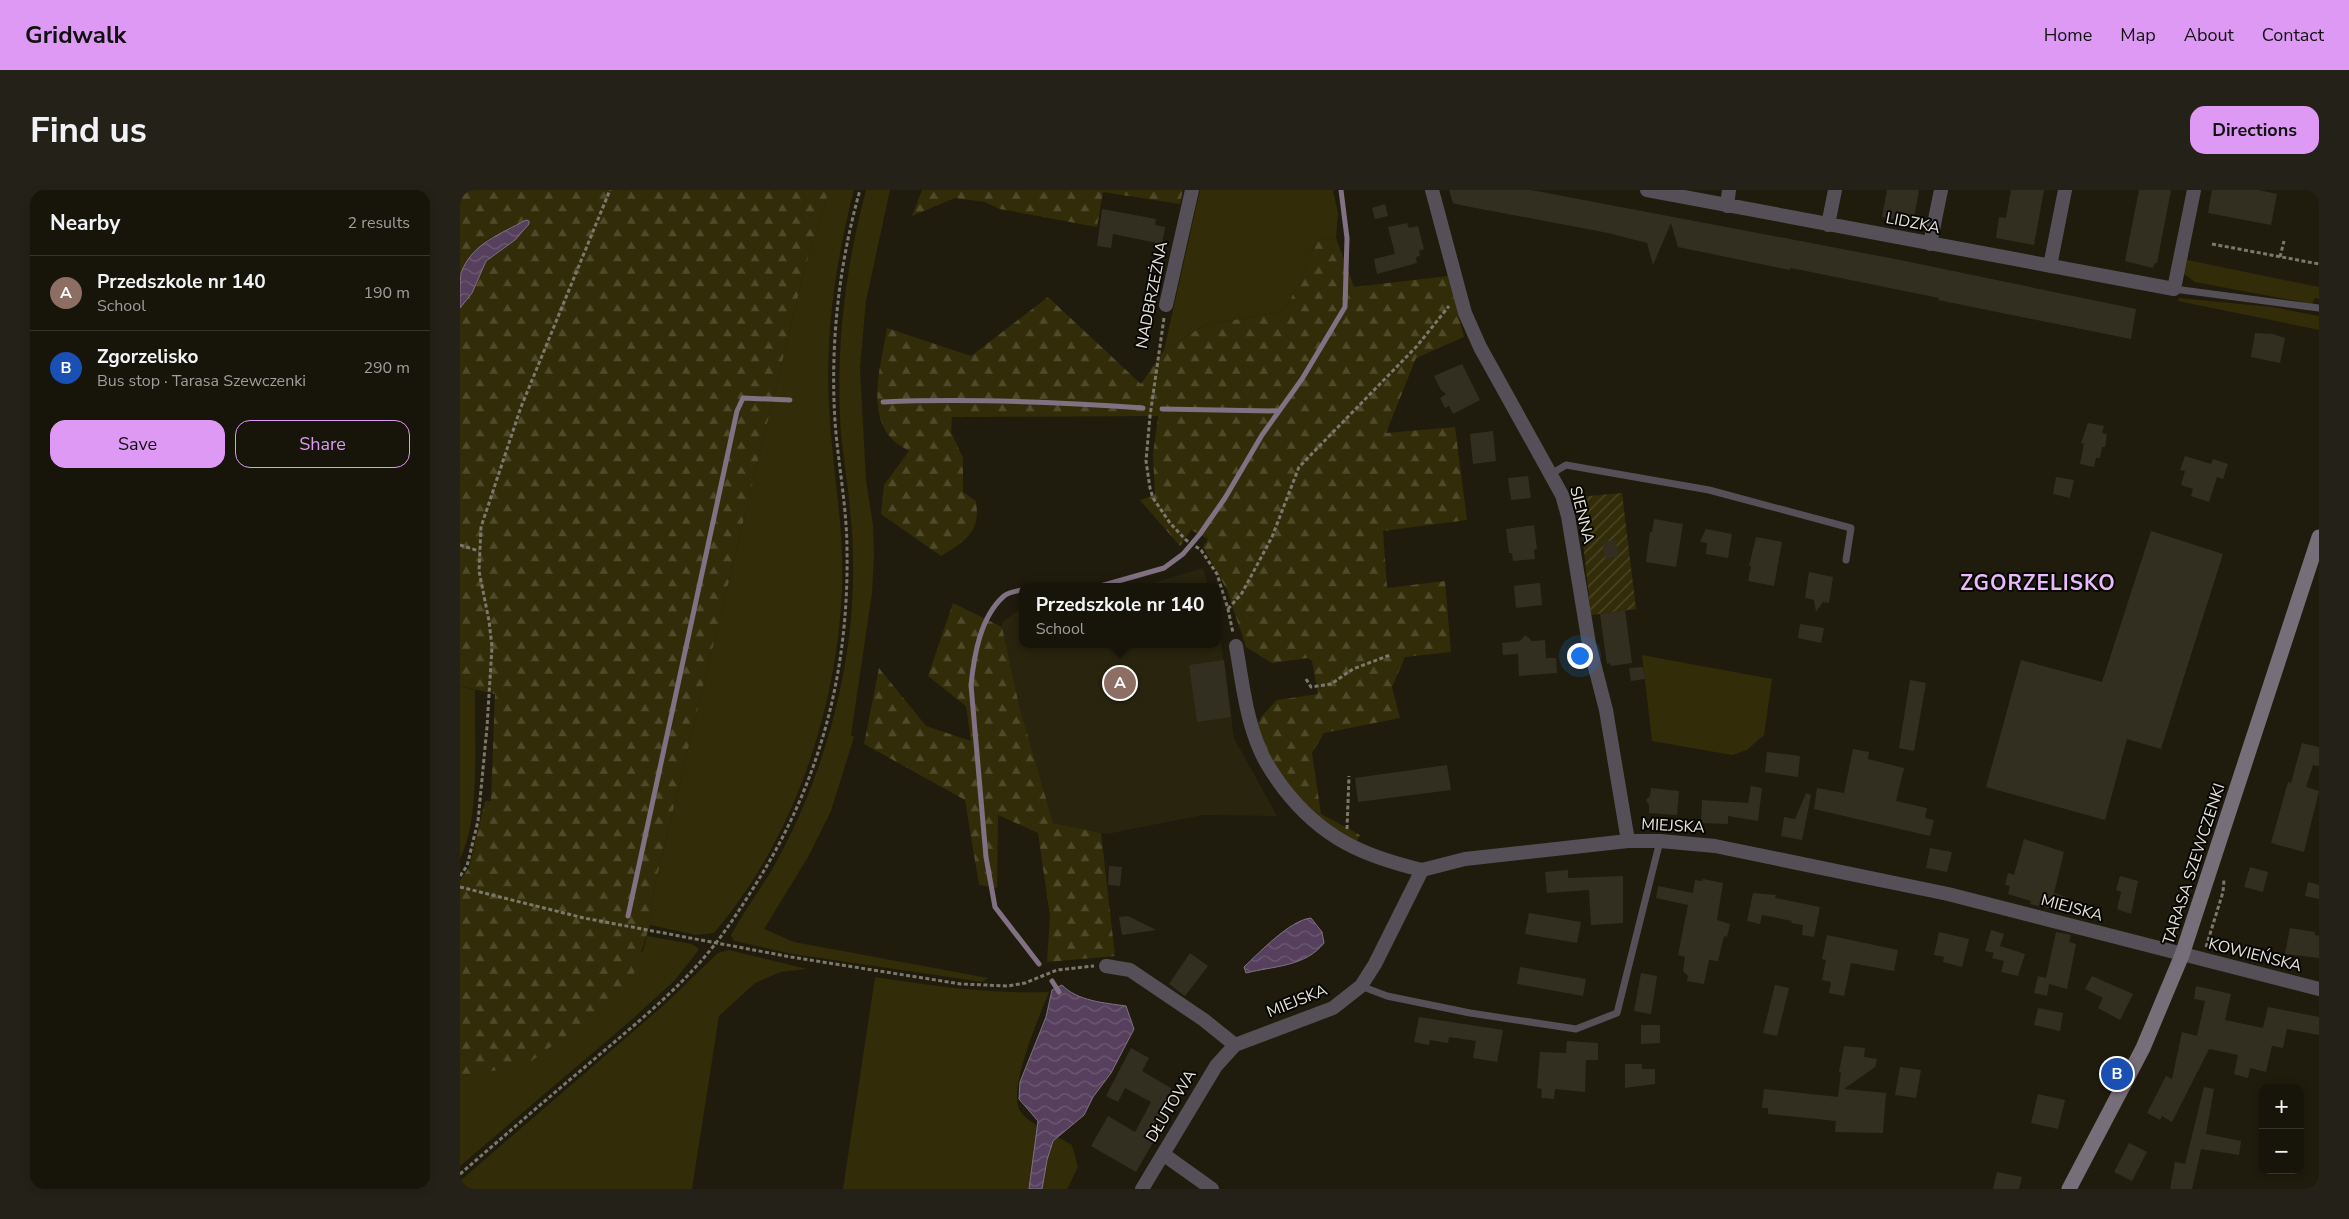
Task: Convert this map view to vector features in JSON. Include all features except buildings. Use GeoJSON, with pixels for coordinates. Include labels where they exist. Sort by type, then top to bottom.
{"type":"FeatureCollection","features":[{"type":"Feature","properties":{"kind":"street","name":"NADBRZEŻNA"},"geometry":{"type":"LineString","coordinates":[[1166,305],[1192,190]]}},
{"type":"Feature","properties":{"kind":"street","name":"SIENNA"},"geometry":{"type":"LineString","coordinates":[[1432,190],[1459,298],[1480,347],[1562,495],[1568,516],[1589,644],[1606,710],[1628,841]]}},
{"type":"Feature","properties":{"kind":"street","name":"LIDZKA"},"geometry":{"type":"LineString","coordinates":[[1647,190],[2174,289]]}},
{"type":"Feature","properties":{"kind":"street"},"geometry":{"type":"LineString","coordinates":[[1727,206],[1729,190]]}},
{"type":"Feature","properties":{"kind":"street"},"geometry":{"type":"LineString","coordinates":[[1828,225],[1835,190]]}},
{"type":"Feature","properties":{"kind":"street"},"geometry":{"type":"LineString","coordinates":[[1930,244],[1941,190]]}},
{"type":"Feature","properties":{"kind":"street"},"geometry":{"type":"LineString","coordinates":[[2050,266],[2065,190]]}},
{"type":"Feature","properties":{"kind":"street"},"geometry":{"type":"LineString","coordinates":[[2174,289],[2194,190]]}},
{"type":"Feature","properties":{"kind":"street","name":"TARASA SZEWCZENKI"},"geometry":{"type":"LineString","coordinates":[[2069,1189],[2144,1048],[2182,955],[2319,537]]}},
{"type":"Feature","properties":{"kind":"street"},"geometry":{"type":"LineString","coordinates":[[1236,646],[1249,718],[1260,751],[1275,777],[1306,814],[1321,828],[1346,844],[1380,860],[1422,870]]}},
{"type":"Feature","properties":{"kind":"street","name":"MIEJSKA"},"geometry":{"type":"LineString","coordinates":[[1235,1045],[1333,1008],[1361,986],[1375,964],[1422,870],[1465,859],[1628,841],[1660,841],[1715,846],[1948,894],[2182,955]]}},
{"type":"Feature","properties":{"kind":"street","name":"KOWIEŃSKA"},"geometry":{"type":"LineString","coordinates":[[2182,955],[2319,990]]}},
{"type":"Feature","properties":{"kind":"street"},"geometry":{"type":"LineString","coordinates":[[1106,966],[1130,970],[1204,1020],[1235,1045]]}},
{"type":"Feature","properties":{"kind":"street","name":"DŁUTOWA"},"geometry":{"type":"LineString","coordinates":[[1142,1189],[1216,1066],[1235,1045]]}},
{"type":"Feature","properties":{"kind":"street"},"geometry":{"type":"LineString","coordinates":[[1163,1154],[1212,1189]]}},
{"type":"Feature","properties":{"kind":"lane"},"geometry":{"type":"LineString","coordinates":[[2174,289],[2319,308]]}},
{"type":"Feature","properties":{"kind":"lane"},"geometry":{"type":"LineString","coordinates":[[1551,474],[1566,464],[1690,487],[1851,528],[1846,560]]}},
{"type":"Feature","properties":{"kind":"lane"},"geometry":{"type":"LineString","coordinates":[[1361,986],[1387,996],[1470,1013],[1576,1029],[1617,1013],[1660,841]]}},
{"type":"Feature","properties":{"kind":"path"},"geometry":{"type":"LineString","coordinates":[[460,876],[467,866],[478,821],[492,647],[490,620],[479,571],[481,527],[521,407],[610,190]]}},
{"type":"Feature","properties":{"kind":"path"},"geometry":{"type":"LineString","coordinates":[[460,1174],[655,1006],[691,972],[717,943],[768,866],[794,817],[809,783],[835,696],[844,637],[848,582],[844,506],[835,422],[836,325],[846,247],[860,190]]}},
{"type":"Feature","properties":{"kind":"path"},"geometry":{"type":"LineString","coordinates":[[2280,257],[2284,241]]}},
{"type":"Feature","properties":{"kind":"path"},"geometry":{"type":"LineString","coordinates":[[2212,244],[2319,264]]}},
{"type":"Feature","properties":{"kind":"path"},"geometry":{"type":"LineString","coordinates":[[1228,609],[1242,592],[1272,537],[1300,468],[1338,425],[1417,346],[1446,308],[1459,298]]}},
{"type":"Feature","properties":{"kind":"path","name":"NADBRZEŻNA"},"geometry":{"type":"LineString","coordinates":[[1166,305],[1151,408],[1146,460],[1150,488],[1160,510],[1186,540],[1200,550],[1217,574],[1220,583]]}},
{"type":"Feature","properties":{"kind":"path"},"geometry":{"type":"LineString","coordinates":[[460,545],[479,551]]}},
{"type":"Feature","properties":{"kind":"path","name":"NADBRZEŻNA"},"geometry":{"type":"LineString","coordinates":[[1221,587],[1236,646]]}},
{"type":"Feature","properties":{"kind":"path"},"geometry":{"type":"LineString","coordinates":[[1306,679],[1311,687],[1331,684],[1353,669],[1390,655]]}},
{"type":"Feature","properties":{"kind":"path"},"geometry":{"type":"LineString","coordinates":[[1346,844],[1350,776]]}},
{"type":"Feature","properties":{"kind":"path"},"geometry":{"type":"LineString","coordinates":[[460,887],[584,918],[791,957],[992,987],[1025,983],[1057,970],[1081,966],[1106,966]]}},
{"type":"Feature","properties":{"kind":"shaded area"},"geometry":{"type":"Polygon","coordinates":[[[1203,568],[1207,583],[1153,583],[1203,568]]]}},
{"type":"Feature","properties":{"kind":"shaded area"},"geometry":{"type":"Polygon","coordinates":[[[1019,610],[1019,648],[1221,648],[1221,644],[1234,738],[1277,816],[1203,815],[1107,834],[1053,823],[1019,705],[1002,622],[1019,610]]]}},
{"type":"Feature","properties":{"kind":"green space"},"geometry":{"type":"Polygon","coordinates":[[[460,190],[829,190],[805,268],[654,889],[650,925],[631,982],[583,1023],[526,1065],[463,1076],[460,1080],[460,880],[469,868],[485,801],[491,801],[495,694],[460,686],[460,308],[472,293],[486,261],[515,240],[521,223],[488,239],[471,257],[460,274],[460,190]]]}},
{"type":"Feature","properties":{"kind":"green space"},"geometry":{"type":"Polygon","coordinates":[[[829,190],[854,190],[837,270],[830,324],[829,406],[842,546],[842,592],[838,638],[831,683],[820,729],[805,773],[788,816],[766,858],[742,897],[714,933],[696,935],[650,925],[654,889],[805,268],[829,190]]]}},
{"type":"Feature","properties":{"kind":"green space"},"geometry":{"type":"Polygon","coordinates":[[[866,190],[890,190],[866,301],[860,367],[866,480],[873,525],[874,556],[872,593],[851,735],[854,737],[831,811],[808,857],[764,929],[794,942],[988,978],[982,982],[793,954],[734,941],[731,935],[778,859],[805,802],[817,772],[842,681],[851,619],[853,564],[848,491],[841,433],[839,372],[847,280],[866,190]]]}},
{"type":"Feature","properties":{"kind":"green space"},"geometry":{"type":"Polygon","coordinates":[[[922,190],[1183,190],[1180,204],[1103,192],[1097,227],[1000,209],[985,202],[955,198],[912,216],[922,190]]]}},
{"type":"Feature","properties":{"kind":"green space"},"geometry":{"type":"Polygon","coordinates":[[[1200,190],[1333,190],[1338,213],[1336,238],[1317,239],[1302,278],[1284,311],[1205,325],[1164,350],[1200,190]]]}},
{"type":"Feature","properties":{"kind":"green space"},"geometry":{"type":"Polygon","coordinates":[[[1336,238],[1354,287],[1448,276],[1464,337],[1416,358],[1386,433],[1455,427],[1467,520],[1383,531],[1387,588],[1445,581],[1451,652],[1405,657],[1392,687],[1400,718],[1324,733],[1312,753],[1321,814],[1360,835],[1355,844],[1309,812],[1265,751],[1257,726],[1261,717],[1277,700],[1318,694],[1312,661],[1308,658],[1272,663],[1246,647],[1227,590],[1203,547],[1208,539],[1191,530],[1180,546],[1140,500],[1155,495],[1153,455],[1158,416],[952,417],[951,432],[963,458],[963,492],[976,501],[977,512],[976,521],[969,535],[957,546],[941,556],[881,514],[884,485],[909,451],[893,440],[884,429],[877,401],[879,371],[887,328],[971,356],[1048,297],[1141,384],[1164,350],[1205,325],[1284,311],[1302,278],[1317,239],[1336,238]]]}},
{"type":"Feature","properties":{"kind":"green space"},"geometry":{"type":"Polygon","coordinates":[[[2187,260],[2319,287],[2319,299],[2315,298],[2312,304],[2195,282],[2184,274],[2187,260]]]}},
{"type":"Feature","properties":{"kind":"green space"},"geometry":{"type":"Polygon","coordinates":[[[2179,298],[2272,307],[2319,316],[2319,330],[2178,301],[2179,298]]]}},
{"type":"Feature","properties":{"kind":"green space"},"geometry":{"type":"Polygon","coordinates":[[[1622,493],[1636,609],[1591,615],[1578,497],[1622,493]]]}},
{"type":"Feature","properties":{"kind":"green space"},"geometry":{"type":"Polygon","coordinates":[[[953,603],[1002,627],[1019,705],[1053,823],[1101,833],[1115,956],[1047,962],[1050,916],[1038,833],[998,815],[997,888],[979,885],[965,800],[864,744],[879,668],[926,726],[971,741],[966,706],[928,676],[953,603]]]}},
{"type":"Feature","properties":{"kind":"green space"},"geometry":{"type":"Polygon","coordinates":[[[1642,655],[1772,679],[1764,735],[1747,750],[1732,755],[1652,741],[1642,655]]]}},
{"type":"Feature","properties":{"kind":"green space"},"geometry":{"type":"Polygon","coordinates":[[[460,686],[475,690],[475,777],[471,822],[467,842],[460,859],[460,686]]]}},
{"type":"Feature","properties":{"kind":"green space"},"geometry":{"type":"Polygon","coordinates":[[[647,936],[692,944],[698,948],[698,951],[674,981],[629,1022],[460,1166],[460,1080],[463,1076],[643,951],[647,936]]]}},
{"type":"Feature","properties":{"kind":"green space"},"geometry":{"type":"Polygon","coordinates":[[[729,950],[807,969],[781,972],[755,983],[719,1016],[692,1189],[460,1189],[460,1181],[664,1005],[718,953],[729,950]]]}},
{"type":"Feature","properties":{"kind":"green space"},"geometry":{"type":"Polygon","coordinates":[[[875,977],[983,991],[1049,992],[1026,1052],[1021,1070],[1017,1101],[1020,1111],[1029,1120],[1072,1145],[1078,1167],[1067,1189],[843,1189],[875,977]]]}},
{"type":"Feature","properties":{"kind":"water"},"geometry":{"type":"Polygon","coordinates":[[[526,220],[529,221],[529,224],[515,240],[486,261],[472,293],[460,308],[461,273],[472,254],[488,240],[526,220]]]}},
{"type":"Feature","properties":{"kind":"water"},"geometry":{"type":"Polygon","coordinates":[[[1311,918],[1322,932],[1324,943],[1316,951],[1298,961],[1246,973],[1244,967],[1275,938],[1303,920],[1311,918]]]}},
{"type":"Feature","properties":{"kind":"water"},"geometry":{"type":"Polygon","coordinates":[[[1062,985],[1075,995],[1083,998],[1126,1006],[1134,1029],[1111,1073],[1093,1097],[1084,1115],[1053,1141],[1047,1160],[1042,1189],[1029,1189],[1038,1121],[1019,1099],[1020,1082],[1046,1017],[1052,990],[1062,985]]]}},
{"type":"Feature","properties":{"kind":"waterway"},"geometry":{"type":"LineString","coordinates":[[1111,583],[1164,568],[1183,554],[1200,534],[1225,498],[1262,435],[1302,379],[1345,307],[1347,238],[1341,190]]}},
{"type":"Feature","properties":{"kind":"waterway"},"geometry":{"type":"LineString","coordinates":[[628,916],[737,411],[743,398],[790,400]]}},
{"type":"Feature","properties":{"kind":"waterway"},"geometry":{"type":"LineString","coordinates":[[883,402],[1013,401],[1143,408]]}},
{"type":"Feature","properties":{"kind":"waterway"},"geometry":{"type":"LineString","coordinates":[[1162,409],[1279,411]]}},
{"type":"Feature","properties":{"kind":"waterway"},"geometry":{"type":"LineString","coordinates":[[1019,591],[1004,596],[989,615],[976,650],[971,685],[986,857],[995,907],[1039,964]]}},
{"type":"Feature","properties":{"kind":"waterway"},"geometry":{"type":"LineString","coordinates":[[1052,981],[1059,992]]}},
{"type":"Feature","properties":{"kind":"place","name":"Przedszkole nr 140"},"geometry":{"type":"Point","coordinates":[1120,683]}},
{"type":"Feature","properties":{"kind":"place","name":"Zgorzelisko"},"geometry":{"type":"Point","coordinates":[2117,1074]}},
{"type":"Feature","properties":{"kind":"district","name":"ZGORZELISKO"},"geometry":{"type":"Point","coordinates":[2038,583]}}]}
